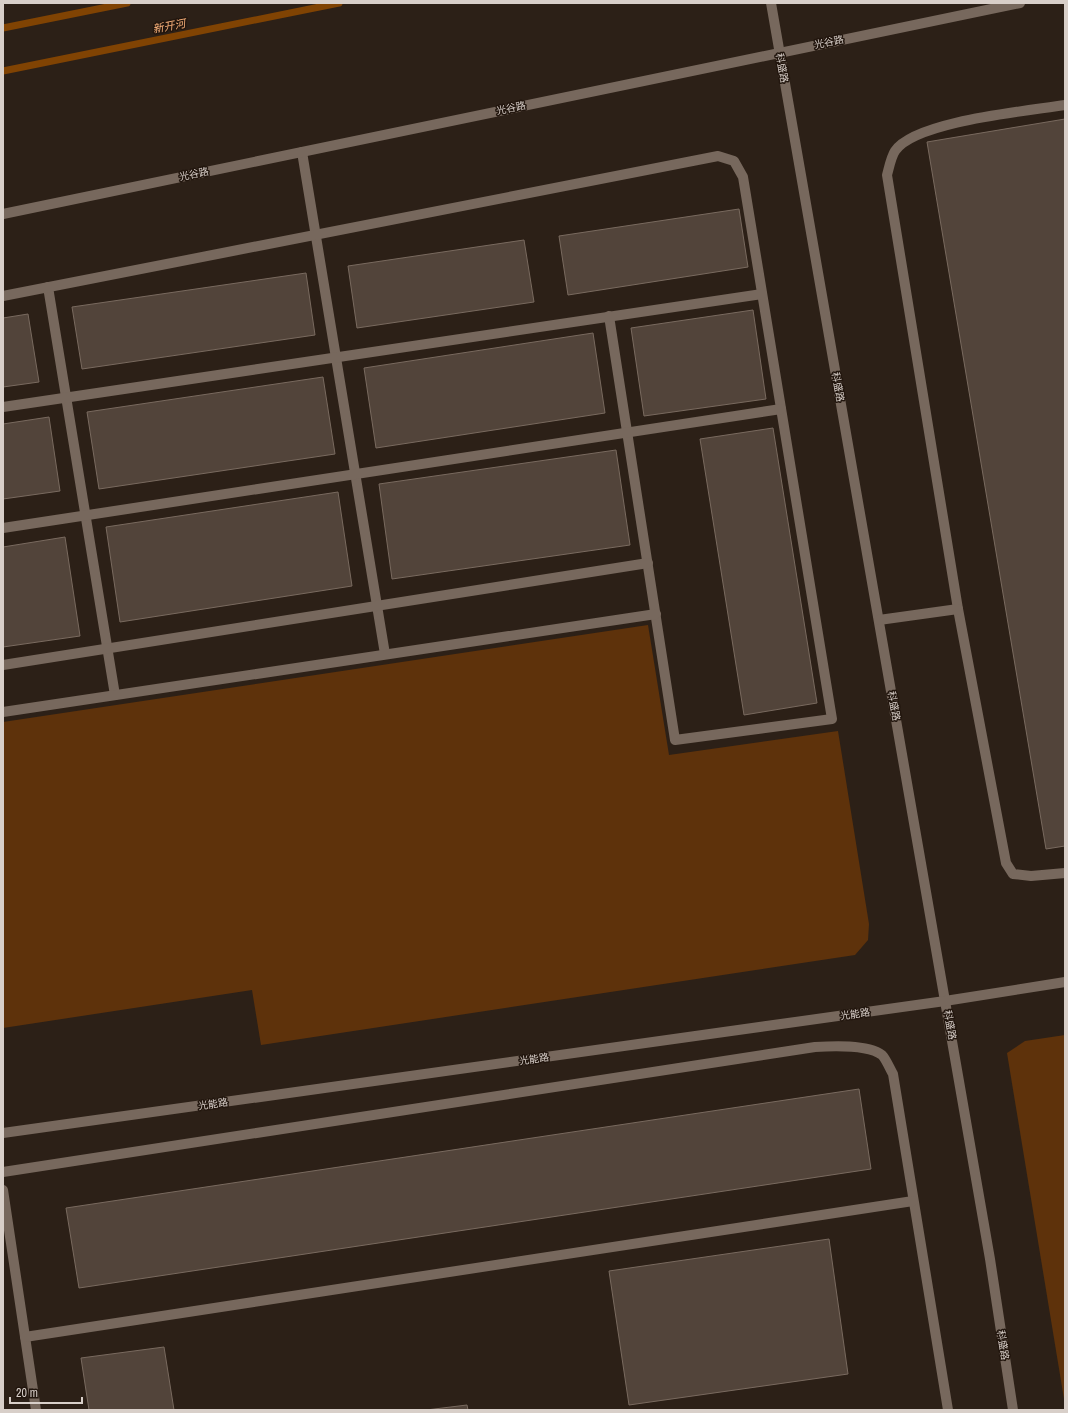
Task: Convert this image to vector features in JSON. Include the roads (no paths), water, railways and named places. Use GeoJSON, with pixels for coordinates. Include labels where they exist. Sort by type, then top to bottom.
{"type":"FeatureCollection","features":[{"type":"Feature","properties":{"kind":"street","name":"科盛路"},"geometry":{"type":"LineString","coordinates":[[771,3],[990,1259],[1013,1410]]}},
{"type":"Feature","properties":{"kind":"street","name":"光谷路"},"geometry":{"type":"LineString","coordinates":[[3,214],[1020,3]]}},
{"type":"Feature","properties":{"kind":"street"},"geometry":{"type":"LineString","coordinates":[[1065,105],[948,124],[913,137],[895,151],[887,175],[958,608],[1006,863],[1014,874],[1031,876],[1065,873]]}},
{"type":"Feature","properties":{"kind":"street"},"geometry":{"type":"LineString","coordinates":[[302,152],[385,654]]}},
{"type":"Feature","properties":{"kind":"street"},"geometry":{"type":"LineString","coordinates":[[3,296],[718,156],[734,161],[743,177],[832,719],[675,740],[609,316]]}},
{"type":"Feature","properties":{"kind":"street"},"geometry":{"type":"LineString","coordinates":[[48,287],[115,695]]}},
{"type":"Feature","properties":{"kind":"street"},"geometry":{"type":"LineString","coordinates":[[3,406],[762,294]]}},
{"type":"Feature","properties":{"kind":"street"},"geometry":{"type":"LineString","coordinates":[[3,528],[781,409]]}},
{"type":"Feature","properties":{"kind":"street"},"geometry":{"type":"LineString","coordinates":[[3,664],[648,563]]}},
{"type":"Feature","properties":{"kind":"street"},"geometry":{"type":"LineString","coordinates":[[878,620],[958,608]]}},
{"type":"Feature","properties":{"kind":"street"},"geometry":{"type":"LineString","coordinates":[[3,712],[656,614]]}},
{"type":"Feature","properties":{"kind":"street","name":"光能路"},"geometry":{"type":"LineString","coordinates":[[3,1133],[945,1001],[1065,982]]}},
{"type":"Feature","properties":{"kind":"street"},"geometry":{"type":"LineString","coordinates":[[3,1172],[815,1047],[842,1046],[864,1049],[882,1056],[893,1074],[948,1410]]}},
{"type":"Feature","properties":{"kind":"street"},"geometry":{"type":"LineString","coordinates":[[3,1190],[36,1410]]}},
{"type":"Feature","properties":{"kind":"street"},"geometry":{"type":"LineString","coordinates":[[25,1337],[913,1201]]}},
{"type":"Feature","properties":{"kind":"waterway"},"geometry":{"type":"LineString","coordinates":[[3,28],[127,3]]}},
{"type":"Feature","properties":{"kind":"waterway","name":"新开河"},"geometry":{"type":"LineString","coordinates":[[3,71],[339,3]]}}]}
